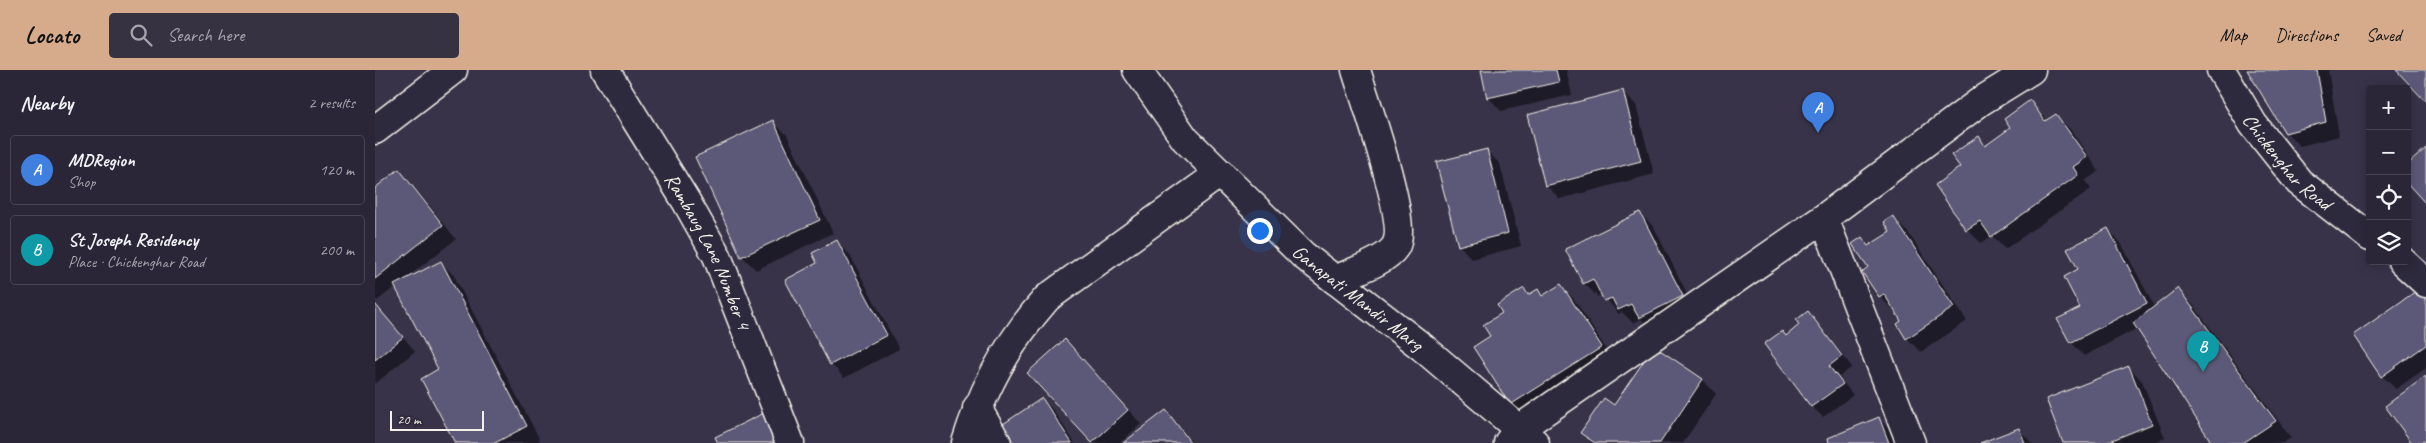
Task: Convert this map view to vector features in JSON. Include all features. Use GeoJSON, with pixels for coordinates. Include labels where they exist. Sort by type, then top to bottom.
{"type":"FeatureCollection","features":[{"type":"Feature","properties":{"kind":"street"},"geometry":{"type":"LineString","coordinates":[[375,130],[453,70]]}},
{"type":"Feature","properties":{"kind":"street","name":"Rambaug Lane Number 4"},"geometry":{"type":"LineString","coordinates":[[605,70],[686,201],[717,256],[790,443]]}},
{"type":"Feature","properties":{"kind":"street","name":"Ganapati Mandir Marg"},"geometry":{"type":"LineString","coordinates":[[1137,70],[1185,139],[1303,255],[1422,347],[1520,438]]}},
{"type":"Feature","properties":{"kind":"street"},"geometry":{"type":"LineString","coordinates":[[1335,280],[1386,257],[1396,246],[1398,230],[1396,205],[1357,70]]}},
{"type":"Feature","properties":{"kind":"street"},"geometry":{"type":"LineString","coordinates":[[1520,438],[1824,218],[1981,101],[2031,70]]}},
{"type":"Feature","properties":{"kind":"street","name":"Chickenghar Road"},"geometry":{"type":"LineString","coordinates":[[2221,70],[2253,124],[2299,182],[2366,234]]}},
{"type":"Feature","properties":{"kind":"street"},"geometry":{"type":"LineString","coordinates":[[966,443],[977,408],[1029,318],[1047,298],[1220,173]]}},
{"type":"Feature","properties":{"kind":"street"},"geometry":{"type":"LineString","coordinates":[[1824,218],[1911,443]]}},
{"type":"Feature","properties":{"kind":"street"},"geometry":{"type":"LineString","coordinates":[[2406,265],[2426,283]]}},
{"type":"Feature","properties":{"kind":"street"},"geometry":{"type":"LineString","coordinates":[[977,408],[997,443]]}},
{"type":"Feature","properties":{"kind":"building"},"geometry":{"type":"Polygon","coordinates":[[[1481,70],[1556,70],[1559,82],[1487,98],[1481,70]]]}},
{"type":"Feature","properties":{"kind":"building"},"geometry":{"type":"Polygon","coordinates":[[[2247,70],[2317,70],[2326,122],[2285,133],[2247,70]]]}},
{"type":"Feature","properties":{"kind":"building"},"geometry":{"type":"Polygon","coordinates":[[[2396,70],[2426,70],[2425,101],[2411,85],[2396,70]]]}},
{"type":"Feature","properties":{"kind":"building"},"geometry":{"type":"Polygon","coordinates":[[[1623,90],[1641,161],[1545,186],[1527,115],[1623,90]]]}},
{"type":"Feature","properties":{"kind":"building"},"geometry":{"type":"Polygon","coordinates":[[[2030,100],[2045,121],[2056,114],[2087,157],[2073,167],[2078,175],[1991,237],[1980,221],[1966,230],[1935,185],[1960,167],[1951,155],[1979,136],[1985,146],[2010,128],[2004,119],[2030,100]]]}},
{"type":"Feature","properties":{"kind":"building"},"geometry":{"type":"Polygon","coordinates":[[[773,120],[820,220],[741,257],[695,157],[773,120]]]}},
{"type":"Feature","properties":{"kind":"building"},"geometry":{"type":"Polygon","coordinates":[[[2426,148],[2426,204],[2411,187],[2411,161],[2426,148]]]}},
{"type":"Feature","properties":{"kind":"building"},"geometry":{"type":"Polygon","coordinates":[[[1487,149],[1508,233],[1458,246],[1436,162],[1487,149]]]}},
{"type":"Feature","properties":{"kind":"building"},"geometry":{"type":"Polygon","coordinates":[[[399,169],[443,225],[375,279],[375,188],[399,169]]]}},
{"type":"Feature","properties":{"kind":"building"},"geometry":{"type":"Polygon","coordinates":[[[1640,212],[1683,296],[1639,318],[1631,304],[1618,310],[1612,298],[1604,301],[1593,279],[1583,284],[1565,249],[1640,212]]]}},
{"type":"Feature","properties":{"kind":"building"},"geometry":{"type":"Polygon","coordinates":[[[1893,216],[1954,307],[1906,339],[1897,324],[1901,321],[1884,294],[1879,297],[1862,272],[1868,267],[1852,244],[1862,237],[1868,246],[1890,232],[1884,222],[1893,216]]]}},
{"type":"Feature","properties":{"kind":"building"},"geometry":{"type":"Polygon","coordinates":[[[2108,228],[2147,303],[2070,343],[2057,319],[2080,308],[2064,277],[2078,269],[2067,249],[2108,228]]]}},
{"type":"Feature","properties":{"kind":"building"},"geometry":{"type":"Polygon","coordinates":[[[837,240],[887,335],[830,365],[785,280],[817,263],[812,253],[837,240]]]}},
{"type":"Feature","properties":{"kind":"building"},"geometry":{"type":"Polygon","coordinates":[[[441,261],[527,426],[495,443],[455,443],[421,379],[438,369],[394,285],[441,261]]]}},
{"type":"Feature","properties":{"kind":"building"},"geometry":{"type":"Polygon","coordinates":[[[1561,284],[1602,347],[1510,405],[1473,347],[1490,336],[1483,325],[1502,313],[1497,305],[1524,288],[1528,295],[1538,289],[1542,296],[1561,284]]]}},
{"type":"Feature","properties":{"kind":"building"},"geometry":{"type":"Polygon","coordinates":[[[2178,288],[2276,421],[2243,443],[2212,443],[2133,323],[2178,288]]]}},
{"type":"Feature","properties":{"kind":"building"},"geometry":{"type":"Polygon","coordinates":[[[2419,289],[2426,299],[2426,345],[2381,377],[2353,335],[2419,289]]]}},
{"type":"Feature","properties":{"kind":"building"},"geometry":{"type":"Polygon","coordinates":[[[375,304],[403,337],[375,360],[375,304]]]}},
{"type":"Feature","properties":{"kind":"building"},"geometry":{"type":"Polygon","coordinates":[[[1808,311],[1842,356],[1829,366],[1843,384],[1811,407],[1764,344],[1782,331],[1786,336],[1799,325],[1796,320],[1808,311]]]}},
{"type":"Feature","properties":{"kind":"building"},"geometry":{"type":"Polygon","coordinates":[[[1065,339],[1128,410],[1092,443],[1027,373],[1065,339]]]}},
{"type":"Feature","properties":{"kind":"building"},"geometry":{"type":"Polygon","coordinates":[[[1654,346],[1703,379],[1660,443],[1595,443],[1580,433],[1604,398],[1614,405],[1654,346]]]}},
{"type":"Feature","properties":{"kind":"building"},"geometry":{"type":"Polygon","coordinates":[[[2129,366],[2152,424],[2105,443],[2063,443],[2046,399],[2129,366]]]}},
{"type":"Feature","properties":{"kind":"building"},"geometry":{"type":"Polygon","coordinates":[[[2426,376],[2426,441],[2412,443],[2385,406],[2426,376]]]}},
{"type":"Feature","properties":{"kind":"building"},"geometry":{"type":"Polygon","coordinates":[[[1042,398],[1072,443],[1008,443],[997,428],[1042,398]]]}},
{"type":"Feature","properties":{"kind":"building"},"geometry":{"type":"Polygon","coordinates":[[[1166,410],[1191,443],[1123,443],[1166,410]]]}},
{"type":"Feature","properties":{"kind":"building"},"geometry":{"type":"Polygon","coordinates":[[[766,412],[780,443],[718,443],[715,437],[766,412]]]}},
{"type":"Feature","properties":{"kind":"building"},"geometry":{"type":"Polygon","coordinates":[[[1879,417],[1889,443],[1829,443],[1828,438],[1879,417]]]}},
{"type":"Feature","properties":{"kind":"building"},"geometry":{"type":"Polygon","coordinates":[[[2019,428],[2025,443],[1980,443],[2019,428]]]}},
{"type":"Feature","properties":{"kind":"place","name":"MDRegion"},"geometry":{"type":"Point","coordinates":[1818,133]}},
{"type":"Feature","properties":{"kind":"place","name":"St Joseph Residency"},"geometry":{"type":"Point","coordinates":[2203,372]}}]}
